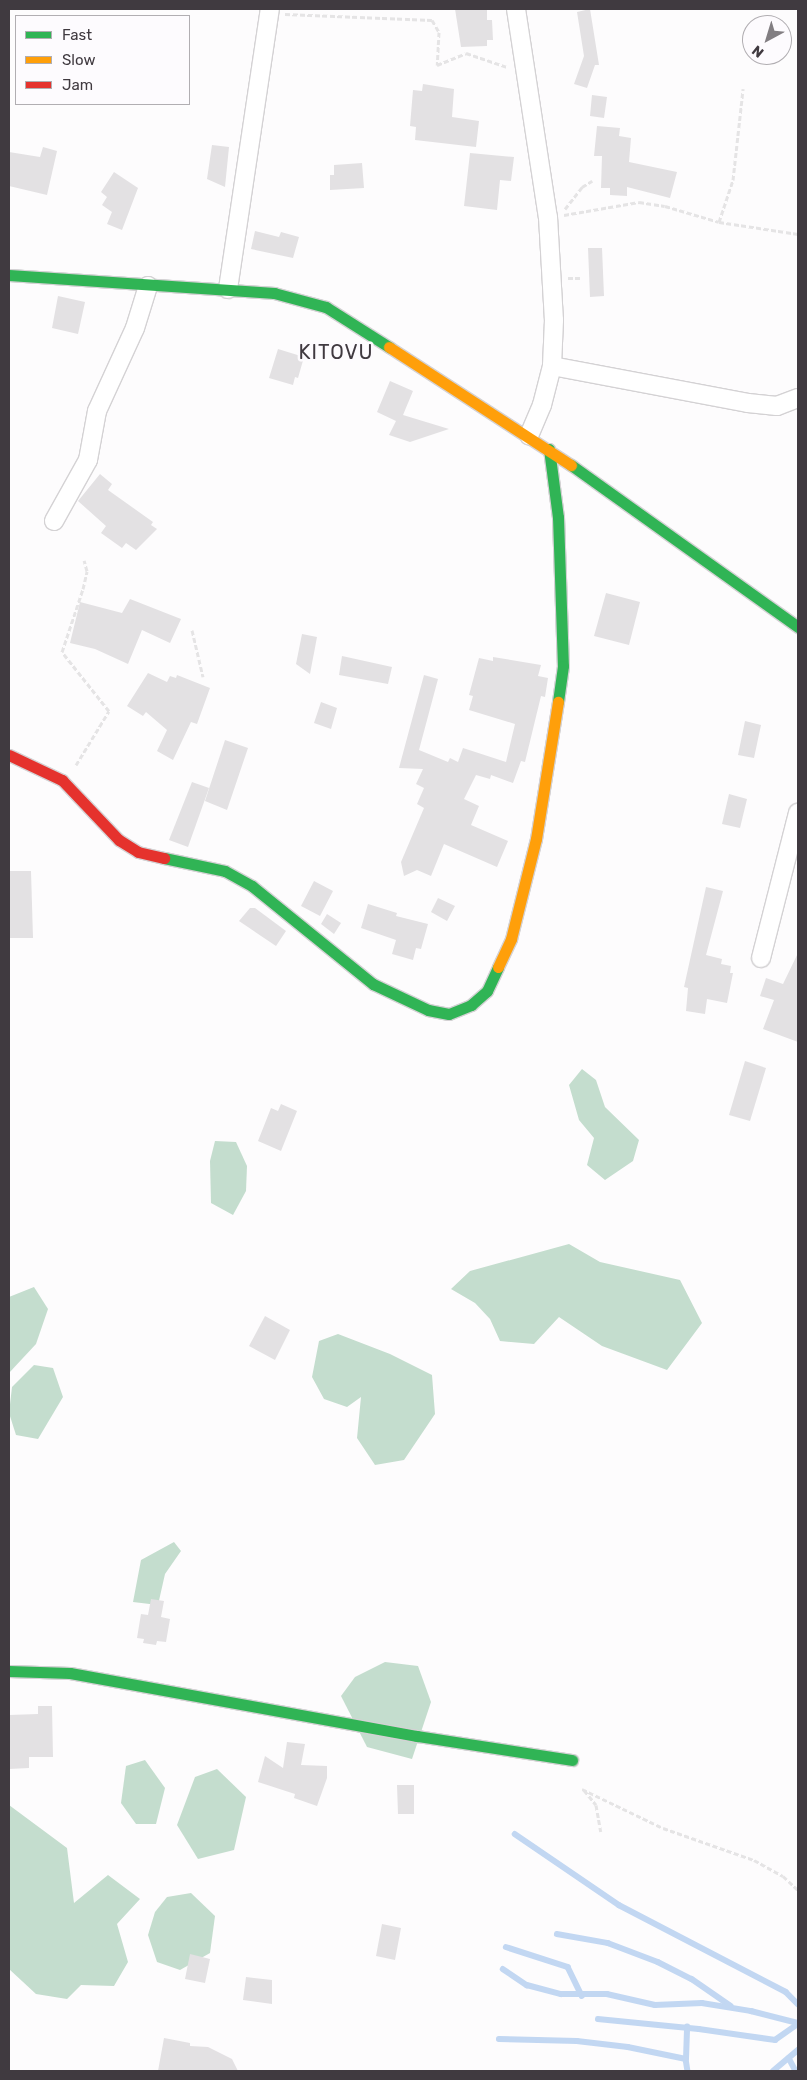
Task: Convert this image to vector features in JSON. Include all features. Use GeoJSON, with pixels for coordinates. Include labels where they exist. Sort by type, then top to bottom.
{"type":"FeatureCollection","features":[{"type":"Feature","properties":{"kind":"street"},"geometry":{"type":"LineString","coordinates":[[516,9],[524,74],[548,217],[554,320],[552,366],[542,405],[529,435]]}},
{"type":"Feature","properties":{"kind":"street"},"geometry":{"type":"LineString","coordinates":[[228,289],[270,14]]}},
{"type":"Feature","properties":{"kind":"street"},"geometry":{"type":"LineString","coordinates":[[9,275],[148,286],[274,293],[326,306],[529,435],[798,627]]}},
{"type":"Feature","properties":{"kind":"street"},"geometry":{"type":"LineString","coordinates":[[54,521],[88,460],[95,437],[97,411],[134,328],[148,286]]}},
{"type":"Feature","properties":{"kind":"street"},"geometry":{"type":"LineString","coordinates":[[552,366],[748,403],[777,406],[798,398]]}},
{"type":"Feature","properties":{"kind":"street"},"geometry":{"type":"LineString","coordinates":[[9,755],[62,780],[120,840],[138,852],[225,871],[252,886],[373,984],[428,1010],[449,1014],[471,1005],[487,991],[511,939],[536,839],[554,733],[563,666],[558,517],[549,449]]}},
{"type":"Feature","properties":{"kind":"street"},"geometry":{"type":"LineString","coordinates":[[761,958],[798,813]]}},
{"type":"Feature","properties":{"kind":"street"},"geometry":{"type":"LineString","coordinates":[[9,1670],[70,1673],[417,1736],[572,1760]]}},
{"type":"Feature","properties":{"kind":"path"},"geometry":{"type":"LineString","coordinates":[[270,14],[288,13],[432,20],[439,32],[437,64],[466,53],[487,57],[524,74]]}},
{"type":"Feature","properties":{"kind":"path"},"geometry":{"type":"LineString","coordinates":[[718,222],[733,180],[743,89]]}},
{"type":"Feature","properties":{"kind":"path"},"geometry":{"type":"LineString","coordinates":[[592,181],[582,187],[559,216],[638,202],[665,206],[718,222],[798,234]]}},
{"type":"Feature","properties":{"kind":"path"},"geometry":{"type":"LineString","coordinates":[[62,780],[77,763],[109,711],[62,652],[85,580],[84,560]]}},
{"type":"Feature","properties":{"kind":"path"},"geometry":{"type":"LineString","coordinates":[[192,630],[203,677]]}},
{"type":"Feature","properties":{"kind":"path"},"geometry":{"type":"LineString","coordinates":[[601,1832],[596,1805],[582,1789],[663,1828],[754,1860],[783,1876],[798,1890]]}},
{"type":"Feature","properties":{"kind":"green space"},"geometry":{"type":"Polygon","coordinates":[[[582,1069],[596,1080],[605,1107],[639,1140],[633,1161],[605,1180],[587,1165],[594,1138],[579,1120],[569,1085],[582,1069]]]}},
{"type":"Feature","properties":{"kind":"green space"},"geometry":{"type":"Polygon","coordinates":[[[215,1141],[236,1142],[247,1166],[246,1191],[233,1215],[211,1203],[210,1161],[215,1141]]]}},
{"type":"Feature","properties":{"kind":"green space"},"geometry":{"type":"Polygon","coordinates":[[[569,1244],[600,1262],[680,1280],[702,1323],[667,1370],[602,1346],[559,1317],[534,1344],[500,1341],[490,1319],[475,1303],[451,1289],[470,1271],[569,1244]]]}},
{"type":"Feature","properties":{"kind":"green space"},"geometry":{"type":"Polygon","coordinates":[[[34,1287],[48,1309],[36,1344],[9,1373],[9,1297],[34,1287]]]}},
{"type":"Feature","properties":{"kind":"green space"},"geometry":{"type":"Polygon","coordinates":[[[338,1334],[390,1354],[432,1375],[435,1414],[404,1460],[375,1465],[357,1438],[361,1397],[347,1407],[324,1399],[312,1377],[319,1341],[338,1334]]]}},
{"type":"Feature","properties":{"kind":"green space"},"geometry":{"type":"Polygon","coordinates":[[[34,1365],[53,1368],[63,1397],[38,1439],[16,1435],[9,1413],[12,1387],[34,1365]]]}},
{"type":"Feature","properties":{"kind":"green space"},"geometry":{"type":"Polygon","coordinates":[[[174,1542],[181,1551],[165,1574],[158,1605],[133,1602],[141,1560],[174,1542]]]}},
{"type":"Feature","properties":{"kind":"green space"},"geometry":{"type":"Polygon","coordinates":[[[385,1662],[418,1666],[431,1702],[412,1759],[367,1747],[341,1696],[355,1677],[385,1662]]]}},
{"type":"Feature","properties":{"kind":"green space"},"geometry":{"type":"Polygon","coordinates":[[[145,1760],[165,1788],[156,1824],[136,1824],[121,1803],[126,1766],[145,1760]]]}},
{"type":"Feature","properties":{"kind":"green space"},"geometry":{"type":"Polygon","coordinates":[[[217,1769],[246,1797],[234,1850],[198,1859],[177,1825],[195,1777],[217,1769]]]}},
{"type":"Feature","properties":{"kind":"green space"},"geometry":{"type":"Polygon","coordinates":[[[9,1805],[67,1848],[74,1903],[108,1875],[140,1899],[117,1924],[128,1962],[114,1986],[81,1985],[67,1999],[36,1994],[9,1969],[9,1805]]]}},
{"type":"Feature","properties":{"kind":"green space"},"geometry":{"type":"Polygon","coordinates":[[[191,1893],[215,1916],[210,1953],[180,1970],[157,1962],[148,1935],[155,1912],[167,1897],[191,1893]]]}},
{"type":"Feature","properties":{"kind":"building"},"geometry":{"type":"Polygon","coordinates":[[[455,9],[487,9],[487,20],[492,20],[493,40],[487,40],[487,46],[461,47],[455,9]]]}},
{"type":"Feature","properties":{"kind":"building"},"geometry":{"type":"Polygon","coordinates":[[[590,9],[599,65],[595,65],[587,88],[574,84],[584,56],[577,12],[590,9]]]}},
{"type":"Feature","properties":{"kind":"building"},"geometry":{"type":"Polygon","coordinates":[[[423,84],[454,89],[452,117],[479,121],[476,147],[415,140],[416,127],[410,126],[413,90],[422,91],[423,84]]]}},
{"type":"Feature","properties":{"kind":"building"},"geometry":{"type":"Polygon","coordinates":[[[592,95],[607,97],[604,118],[590,116],[592,95]]]}},
{"type":"Feature","properties":{"kind":"building"},"geometry":{"type":"Polygon","coordinates":[[[597,126],[620,128],[619,136],[631,138],[629,162],[677,172],[670,198],[627,187],[627,196],[610,195],[610,188],[601,188],[602,156],[594,156],[597,126]]]}},
{"type":"Feature","properties":{"kind":"building"},"geometry":{"type":"Polygon","coordinates":[[[212,145],[229,147],[225,187],[207,179],[212,145]]]}},
{"type":"Feature","properties":{"kind":"building"},"geometry":{"type":"Polygon","coordinates":[[[43,147],[57,151],[47,195],[9,186],[9,152],[40,157],[43,147]]]}},
{"type":"Feature","properties":{"kind":"building"},"geometry":{"type":"Polygon","coordinates":[[[470,153],[514,157],[511,181],[500,180],[497,210],[464,206],[470,153]]]}},
{"type":"Feature","properties":{"kind":"building"},"geometry":{"type":"Polygon","coordinates":[[[362,163],[364,188],[330,190],[330,175],[334,175],[334,165],[362,163]]]}},
{"type":"Feature","properties":{"kind":"building"},"geometry":{"type":"Polygon","coordinates":[[[114,172],[138,188],[122,230],[107,224],[112,212],[102,205],[107,197],[101,192],[114,172]]]}},
{"type":"Feature","properties":{"kind":"building"},"geometry":{"type":"Polygon","coordinates":[[[255,231],[279,237],[281,232],[299,237],[293,258],[251,249],[255,231]]]}},
{"type":"Feature","properties":{"kind":"building"},"geometry":{"type":"Polygon","coordinates":[[[588,248],[602,248],[604,296],[590,297],[588,248]]]}},
{"type":"Feature","properties":{"kind":"building"},"geometry":{"type":"Polygon","coordinates":[[[58,296],[85,302],[78,334],[52,328],[58,296]]]}},
{"type":"Feature","properties":{"kind":"building"},"geometry":{"type":"Polygon","coordinates":[[[278,349],[304,357],[298,378],[295,377],[293,385],[269,378],[278,349]]]}},
{"type":"Feature","properties":{"kind":"building"},"geometry":{"type":"Polygon","coordinates":[[[390,381],[413,391],[403,415],[449,429],[410,442],[389,435],[396,421],[377,412],[390,381]]]}},
{"type":"Feature","properties":{"kind":"building"},"geometry":{"type":"Polygon","coordinates":[[[100,474],[112,484],[108,490],[153,522],[151,525],[157,529],[136,550],[126,543],[122,548],[101,533],[106,526],[78,501],[100,474]]]}},
{"type":"Feature","properties":{"kind":"building"},"geometry":{"type":"Polygon","coordinates":[[[606,593],[640,602],[629,645],[594,636],[606,593]]]}},
{"type":"Feature","properties":{"kind":"building"},"geometry":{"type":"Polygon","coordinates":[[[130,599],[181,619],[170,643],[142,630],[128,664],[95,649],[70,643],[80,602],[122,613],[130,599]]]}},
{"type":"Feature","properties":{"kind":"building"},"geometry":{"type":"Polygon","coordinates":[[[302,634],[317,637],[310,674],[296,664],[302,634]]]}},
{"type":"Feature","properties":{"kind":"building"},"geometry":{"type":"Polygon","coordinates":[[[342,656],[392,667],[388,684],[339,675],[342,656]]]}},
{"type":"Feature","properties":{"kind":"building"},"geometry":{"type":"Polygon","coordinates":[[[493,657],[541,665],[538,676],[548,678],[545,697],[541,696],[525,762],[521,761],[513,783],[491,775],[490,779],[476,775],[464,799],[479,806],[471,825],[508,841],[497,867],[444,844],[431,876],[417,870],[404,876],[401,862],[424,808],[417,804],[424,788],[416,784],[423,769],[399,768],[424,675],[438,679],[419,750],[448,762],[450,758],[458,762],[463,748],[506,762],[515,724],[469,710],[473,696],[469,695],[479,658],[493,661],[493,657]]]}},
{"type":"Feature","properties":{"kind":"building"},"geometry":{"type":"Polygon","coordinates":[[[148,673],[167,682],[170,676],[176,678],[177,675],[210,688],[197,724],[191,722],[173,760],[157,751],[167,730],[146,712],[143,716],[127,706],[148,673]]]}},
{"type":"Feature","properties":{"kind":"building"},"geometry":{"type":"Polygon","coordinates":[[[321,702],[337,708],[331,729],[314,723],[321,702]]]}},
{"type":"Feature","properties":{"kind":"building"},"geometry":{"type":"Polygon","coordinates":[[[745,721],[761,725],[754,758],[738,755],[745,721]]]}},
{"type":"Feature","properties":{"kind":"building"},"geometry":{"type":"Polygon","coordinates":[[[225,740],[248,748],[227,810],[205,801],[225,740]]]}},
{"type":"Feature","properties":{"kind":"building"},"geometry":{"type":"Polygon","coordinates":[[[192,782],[209,788],[188,847],[169,840],[192,782]]]}},
{"type":"Feature","properties":{"kind":"building"},"geometry":{"type":"Polygon","coordinates":[[[729,794],[747,799],[740,828],[722,824],[729,794]]]}},
{"type":"Feature","properties":{"kind":"building"},"geometry":{"type":"Polygon","coordinates":[[[9,871],[31,871],[33,938],[9,938],[9,871]]]}},
{"type":"Feature","properties":{"kind":"building"},"geometry":{"type":"Polygon","coordinates":[[[314,881],[333,891],[320,916],[301,906],[314,881]]]}},
{"type":"Feature","properties":{"kind":"building"},"geometry":{"type":"Polygon","coordinates":[[[706,887],[723,891],[706,955],[722,959],[721,964],[731,966],[730,973],[733,973],[727,1003],[707,999],[705,1014],[686,1011],[688,988],[684,987],[706,887]]]}},
{"type":"Feature","properties":{"kind":"building"},"geometry":{"type":"Polygon","coordinates":[[[438,898],[455,906],[447,921],[431,912],[438,898]]]}},
{"type":"Feature","properties":{"kind":"building"},"geometry":{"type":"Polygon","coordinates":[[[368,904],[397,913],[396,916],[428,924],[421,949],[416,948],[413,960],[392,954],[396,940],[361,928],[368,904]]]}},
{"type":"Feature","properties":{"kind":"building"},"geometry":{"type":"Polygon","coordinates":[[[250,908],[255,908],[286,931],[276,946],[239,921],[250,908]]]}},
{"type":"Feature","properties":{"kind":"building"},"geometry":{"type":"Polygon","coordinates":[[[327,914],[341,923],[334,934],[321,924],[327,914]]]}},
{"type":"Feature","properties":{"kind":"building"},"geometry":{"type":"Polygon","coordinates":[[[798,953],[798,1042],[763,1029],[774,1000],[760,996],[766,978],[783,984],[798,953]]]}},
{"type":"Feature","properties":{"kind":"building"},"geometry":{"type":"Polygon","coordinates":[[[745,1061],[766,1068],[750,1121],[729,1115],[745,1061]]]}},
{"type":"Feature","properties":{"kind":"building"},"geometry":{"type":"Polygon","coordinates":[[[281,1104],[297,1111],[281,1151],[258,1141],[271,1108],[278,1111],[281,1104]]]}},
{"type":"Feature","properties":{"kind":"building"},"geometry":{"type":"Polygon","coordinates":[[[265,1316],[290,1330],[275,1360],[249,1346],[265,1316]]]}},
{"type":"Feature","properties":{"kind":"building"},"geometry":{"type":"Polygon","coordinates":[[[151,1599],[164,1601],[161,1617],[170,1619],[166,1642],[157,1641],[156,1645],[143,1643],[144,1639],[137,1638],[141,1614],[148,1615],[151,1599]]]}},
{"type":"Feature","properties":{"kind":"building"},"geometry":{"type":"Polygon","coordinates":[[[38,1706],[52,1706],[53,1757],[29,1757],[29,1768],[9,1769],[9,1715],[38,1714],[38,1706]]]}},
{"type":"Feature","properties":{"kind":"building"},"geometry":{"type":"Polygon","coordinates":[[[287,1742],[305,1744],[301,1765],[327,1766],[327,1778],[317,1806],[294,1798],[295,1794],[258,1782],[265,1756],[283,1768],[287,1742]]]}},
{"type":"Feature","properties":{"kind":"building"},"geometry":{"type":"Polygon","coordinates":[[[397,1785],[414,1785],[414,1814],[398,1814],[397,1785]]]}},
{"type":"Feature","properties":{"kind":"building"},"geometry":{"type":"Polygon","coordinates":[[[382,1924],[401,1928],[395,1960],[376,1956],[382,1924]]]}},
{"type":"Feature","properties":{"kind":"building"},"geometry":{"type":"Polygon","coordinates":[[[190,1954],[210,1959],[205,1983],[185,1979],[190,1954]]]}},
{"type":"Feature","properties":{"kind":"building"},"geometry":{"type":"Polygon","coordinates":[[[246,1977],[272,1980],[272,2004],[243,2000],[246,1977]]]}},
{"type":"Feature","properties":{"kind":"building"},"geometry":{"type":"Polygon","coordinates":[[[164,2038],[190,2043],[190,2046],[208,2047],[232,2059],[238,2071],[158,2071],[164,2038]]]}},
{"type":"Feature","properties":{"kind":"waterway"},"geometry":{"type":"LineString","coordinates":[[515,1834],[619,1905],[786,1992],[798,2004]]}},
{"type":"Feature","properties":{"kind":"waterway"},"geometry":{"type":"LineString","coordinates":[[557,1934],[608,1943],[658,1962],[692,1979],[731,2006]]}},
{"type":"Feature","properties":{"kind":"waterway"},"geometry":{"type":"LineString","coordinates":[[506,1947],[568,1967],[582,1996]]}},
{"type":"Feature","properties":{"kind":"waterway"},"geometry":{"type":"LineString","coordinates":[[503,1969],[527,1985],[561,1994],[607,1994],[655,2005],[702,2003],[751,2011],[798,2023]]}},
{"type":"Feature","properties":{"kind":"waterway"},"geometry":{"type":"LineString","coordinates":[[598,2019],[699,2029],[775,2040],[798,2024]]}},
{"type":"Feature","properties":{"kind":"waterway"},"geometry":{"type":"LineString","coordinates":[[499,2039],[577,2041],[628,2047],[686,2059],[687,2027]]}},
{"type":"Feature","properties":{"kind":"waterway"},"geometry":{"type":"LineString","coordinates":[[773,2071],[798,2050]]}},
{"type":"Feature","properties":{"kind":"waterway"},"geometry":{"type":"LineString","coordinates":[[789,2058],[796,2071]]}},
{"type":"Feature","properties":{"kind":"waterway"},"geometry":{"type":"LineString","coordinates":[[686,2059],[688,2071]]}},
{"type":"Feature","properties":{"kind":"traffic: fast"},"geometry":{"type":"LineString","coordinates":[[9,275],[274,293],[326,307],[389,347]]}},
{"type":"Feature","properties":{"kind":"traffic: fast"},"geometry":{"type":"LineString","coordinates":[[549,449],[558,517],[563,666],[558,702]]}},
{"type":"Feature","properties":{"kind":"traffic: fast"},"geometry":{"type":"LineString","coordinates":[[571,465],[798,627]]}},
{"type":"Feature","properties":{"kind":"traffic: fast"},"geometry":{"type":"LineString","coordinates":[[164,858],[225,871],[252,886],[373,984],[428,1010],[449,1014],[471,1005],[487,991],[498,967]]}},
{"type":"Feature","properties":{"kind":"traffic: fast"},"geometry":{"type":"LineString","coordinates":[[9,1671],[70,1673],[417,1736],[572,1760]]}},
{"type":"Feature","properties":{"kind":"traffic: slow"},"geometry":{"type":"LineString","coordinates":[[389,347],[571,465]]}},
{"type":"Feature","properties":{"kind":"traffic: slow"},"geometry":{"type":"LineString","coordinates":[[498,967],[511,939],[536,839],[558,702]]}},
{"type":"Feature","properties":{"kind":"traffic: jam"},"geometry":{"type":"LineString","coordinates":[[9,755],[62,780],[119,840],[138,852],[164,858]]}},
{"type":"Feature","properties":{"kind":"district","name":"KITOVU"},"geometry":{"type":"Point","coordinates":[336,352]}}]}
